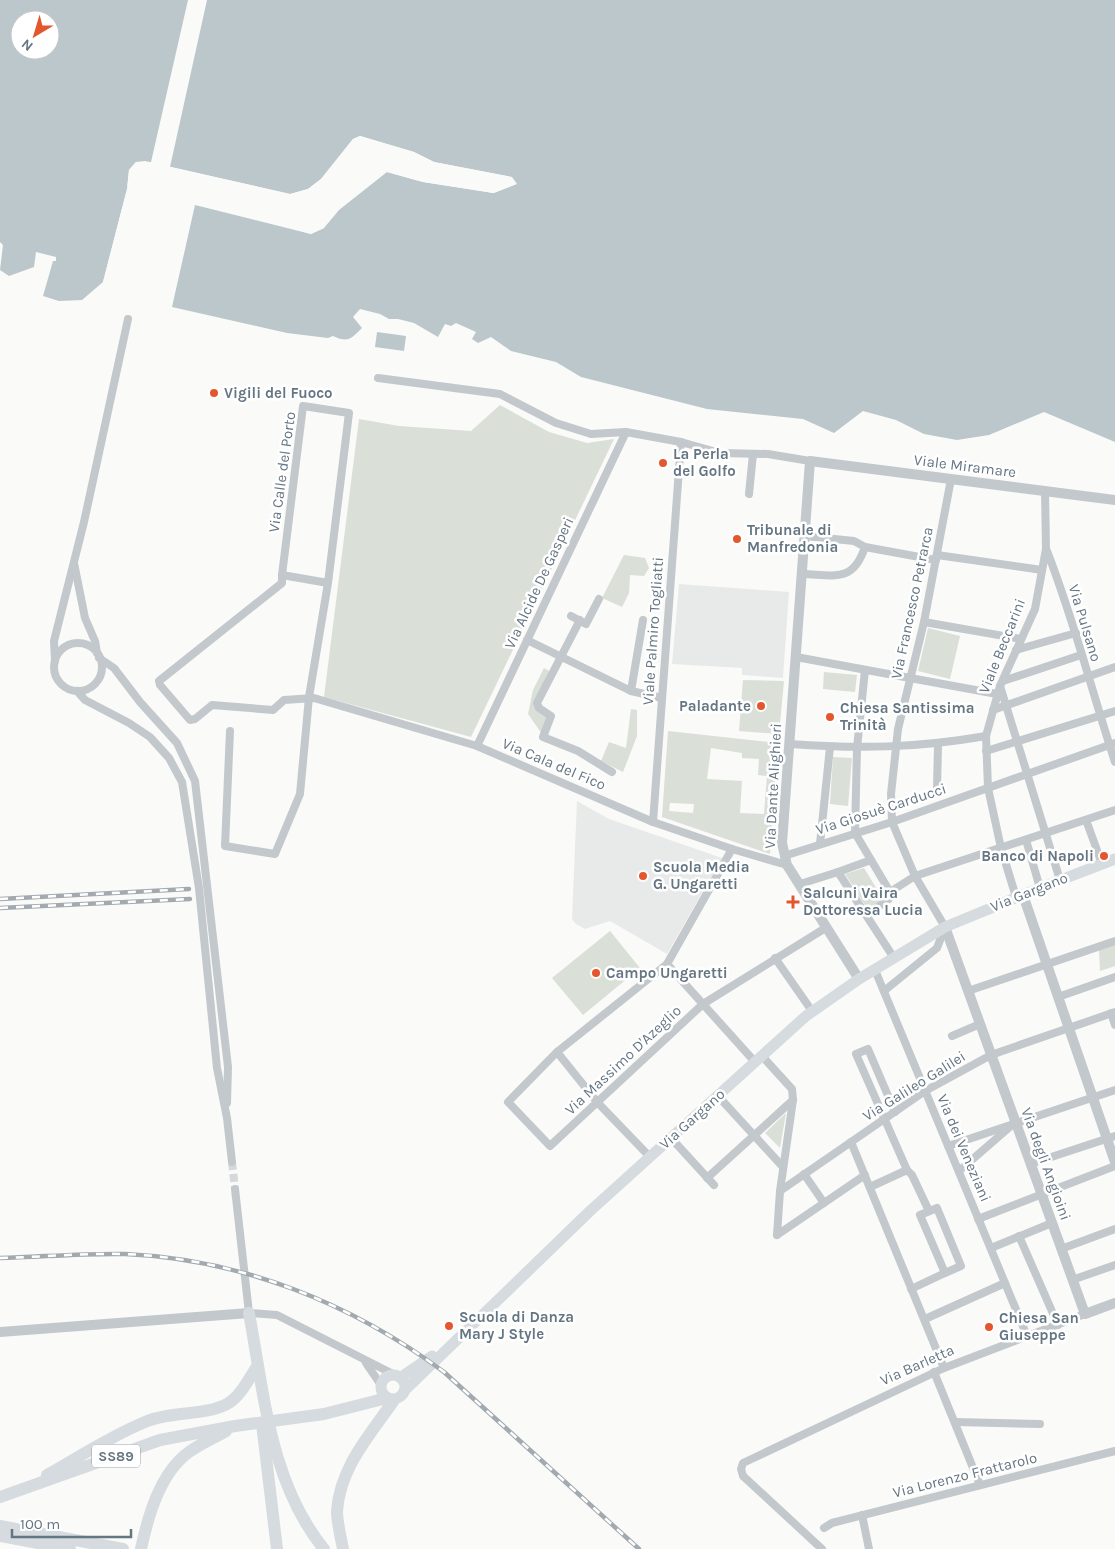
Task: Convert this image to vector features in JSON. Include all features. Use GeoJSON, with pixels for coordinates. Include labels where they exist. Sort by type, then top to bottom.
{"type":"FeatureCollection","features":[{"type":"Feature","properties":{"kind":"highway"},"geometry":{"type":"LineString","coordinates":[[249,1313],[277,1549]]}},
{"type":"Feature","properties":{"kind":"highway"},"geometry":{"type":"LineString","coordinates":[[249,1313],[275,1452],[289,1491],[306,1528],[324,1549]]}},
{"type":"Feature","properties":{"kind":"highway"},"geometry":{"type":"LineString","coordinates":[[3,1496],[145,1422],[168,1414],[206,1410],[228,1404],[243,1389],[256,1368]]}},
{"type":"Feature","properties":{"kind":"highway"},"geometry":{"type":"LineString","coordinates":[[343,1549],[337,1513],[342,1482],[386,1393]]}},
{"type":"Feature","properties":{"kind":"highway","name":"SS89"},"geometry":{"type":"LineString","coordinates":[[3,1496],[160,1440],[235,1426],[294,1420],[360,1406],[386,1393]]}},
{"type":"Feature","properties":{"kind":"highway","name":"SS89"},"geometry":{"type":"LineString","coordinates":[[141,1549],[146,1523],[162,1484],[188,1453],[235,1426]]}},
{"type":"Feature","properties":{"kind":"highway"},"geometry":{"type":"LineString","coordinates":[[0,1526],[123,1549]]}},
{"type":"Feature","properties":{"kind":"highway"},"geometry":{"type":"LineString","coordinates":[[0,1536],[70,1549]]}},
{"type":"Feature","properties":{"kind":"main road","name":"Via Gargano"},"geometry":{"type":"LineString","coordinates":[[405,1390],[590,1211],[812,1011],[945,927],[1115,859]]}},
{"type":"Feature","properties":{"kind":"main road","name":"Via Gargano"},"geometry":{"type":"LineString","coordinates":[[398,1376],[461,1337]]}},
{"type":"Feature","properties":{"kind":"main road"},"geometry":{"type":"LineString","coordinates":[[398,1376],[405,1383],[405,1390],[401,1397],[386,1393],[387,1377],[398,1376]]}},
{"type":"Feature","properties":{"kind":"street"},"geometry":{"type":"LineString","coordinates":[[74,559],[84,618],[95,641],[101,674],[96,683],[88,690],[77,692],[66,689],[58,681],[54,671],[54,641],[74,559],[84,522],[128,319]]}},
{"type":"Feature","properties":{"kind":"street"},"geometry":{"type":"LineString","coordinates":[[378,378],[500,394],[556,423],[591,434],[626,432],[681,442],[720,453],[753,454],[810,461]]}},
{"type":"Feature","properties":{"kind":"street","name":"Via Calle del Porto"},"geometry":{"type":"LineString","coordinates":[[230,731],[225,846],[274,854],[300,794],[309,697],[328,583],[349,413],[304,406],[282,583],[159,681],[160,685],[190,720],[195,719],[212,705],[273,710],[284,700],[309,697]]}},
{"type":"Feature","properties":{"kind":"street","name":"Via Alcide De Gasperi"},"geometry":{"type":"LineString","coordinates":[[477,746],[626,432]]}},
{"type":"Feature","properties":{"kind":"street","name":"Viale Palmiro Togliatti"},"geometry":{"type":"LineString","coordinates":[[653,822],[681,442]]}},
{"type":"Feature","properties":{"kind":"street"},"geometry":{"type":"LineString","coordinates":[[749,494],[753,454]]}},
{"type":"Feature","properties":{"kind":"street","name":"Viale Miramare"},"geometry":{"type":"LineString","coordinates":[[810,461],[1115,500]]}},
{"type":"Feature","properties":{"kind":"street","name":"Via Dante Alighieri"},"geometry":{"type":"LineString","coordinates":[[810,461],[782,843],[785,860],[859,980]]}},
{"type":"Feature","properties":{"kind":"street","name":"Via Francesco Petrarca"},"geometry":{"type":"LineString","coordinates":[[892,822],[895,747],[924,622],[951,479]]}},
{"type":"Feature","properties":{"kind":"street","name":"Viale Beccarini"},"geometry":{"type":"LineString","coordinates":[[1045,491],[1046,549],[1035,609],[997,694],[986,736],[988,788],[1001,848],[1047,965],[1092,1096],[1111,1136],[1115,1162]]}},
{"type":"Feature","properties":{"kind":"street"},"geometry":{"type":"LineString","coordinates":[[805,536],[854,541],[865,547],[1042,570]]}},
{"type":"Feature","properties":{"kind":"street"},"geometry":{"type":"LineString","coordinates":[[802,574],[843,576],[854,570],[860,561],[865,547]]}},
{"type":"Feature","properties":{"kind":"street","name":"Via Pulsano"},"geometry":{"type":"LineString","coordinates":[[1046,549],[1076,633],[1080,655],[1100,714],[1112,743],[1115,762]]}},
{"type":"Feature","properties":{"kind":"street"},"geometry":{"type":"LineString","coordinates":[[282,575],[328,583]]}},
{"type":"Feature","properties":{"kind":"street"},"geometry":{"type":"LineString","coordinates":[[571,616],[586,624],[599,599]]}},
{"type":"Feature","properties":{"kind":"street"},"geometry":{"type":"LineString","coordinates":[[580,620],[537,703],[540,708],[551,716],[543,736],[578,751],[612,772]]}},
{"type":"Feature","properties":{"kind":"street"},"geometry":{"type":"LineString","coordinates":[[631,691],[643,620]]}},
{"type":"Feature","properties":{"kind":"street"},"geometry":{"type":"LineString","coordinates":[[924,622],[1021,639]]}},
{"type":"Feature","properties":{"kind":"street"},"geometry":{"type":"LineString","coordinates":[[1016,650],[1076,633]]}},
{"type":"Feature","properties":{"kind":"street"},"geometry":{"type":"LineString","coordinates":[[527,640],[631,691],[662,698]]}},
{"type":"Feature","properties":{"kind":"street"},"geometry":{"type":"LineString","coordinates":[[55,661],[62,649],[73,644],[87,645],[114,668],[140,702],[177,743],[195,781],[228,1068],[227,1118]]}},
{"type":"Feature","properties":{"kind":"street"},"geometry":{"type":"LineString","coordinates":[[1060,880],[1001,683],[1080,655]]}},
{"type":"Feature","properties":{"kind":"street"},"geometry":{"type":"LineString","coordinates":[[796,657],[997,694]]}},
{"type":"Feature","properties":{"kind":"street"},"geometry":{"type":"LineString","coordinates":[[993,710],[1115,667]]}},
{"type":"Feature","properties":{"kind":"street"},"geometry":{"type":"LineString","coordinates":[[865,670],[858,748],[855,833],[890,892],[889,900],[867,915]]}},
{"type":"Feature","properties":{"kind":"street"},"geometry":{"type":"LineString","coordinates":[[77,692],[85,700],[129,723],[150,737],[169,758],[182,782],[199,888],[217,1068],[227,1118],[232,1162]]}},
{"type":"Feature","properties":{"kind":"street","name":"Via Cala del Fico"},"geometry":{"type":"LineString","coordinates":[[309,697],[477,746],[653,822],[732,849],[785,860]]}},
{"type":"Feature","properties":{"kind":"street"},"geometry":{"type":"LineString","coordinates":[[986,750],[1115,711]]}},
{"type":"Feature","properties":{"kind":"street"},"geometry":{"type":"LineString","coordinates":[[790,744],[858,748],[895,747],[938,744],[986,736]]}},
{"type":"Feature","properties":{"kind":"street","name":"Via Giosuè Carducci"},"geometry":{"type":"LineString","coordinates":[[785,860],[820,844],[892,822],[1112,743]]}},
{"type":"Feature","properties":{"kind":"street"},"geometry":{"type":"LineString","coordinates":[[937,790],[938,744]]}},
{"type":"Feature","properties":{"kind":"street"},"geometry":{"type":"LineString","coordinates":[[820,844],[830,747]]}},
{"type":"Feature","properties":{"kind":"street"},"geometry":{"type":"LineString","coordinates":[[890,892],[915,876],[1115,810]]}},
{"type":"Feature","properties":{"kind":"street"},"geometry":{"type":"LineString","coordinates":[[1086,820],[1102,864]]}},
{"type":"Feature","properties":{"kind":"street"},"geometry":{"type":"LineString","coordinates":[[884,991],[936,948],[945,927],[915,876],[892,822]]}},
{"type":"Feature","properties":{"kind":"street"},"geometry":{"type":"LineString","coordinates":[[1026,840],[1040,888]]}},
{"type":"Feature","properties":{"kind":"street"},"geometry":{"type":"LineString","coordinates":[[650,1157],[598,1103],[557,1052],[667,964],[732,849]]}},
{"type":"Feature","properties":{"kind":"street"},"geometry":{"type":"LineString","coordinates":[[800,884],[871,860]]}},
{"type":"Feature","properties":{"kind":"street"},"geometry":{"type":"LineString","coordinates":[[838,872],[894,958]]}},
{"type":"Feature","properties":{"kind":"street","name":"Via Massimo D'Azeglio"},"geometry":{"type":"LineString","coordinates":[[557,1052],[508,1102],[550,1146],[703,1004],[827,927]]}},
{"type":"Feature","properties":{"kind":"street","name":"Via degli Angioini"},"geometry":{"type":"LineString","coordinates":[[945,927],[1085,1314]]}},
{"type":"Feature","properties":{"kind":"street"},"geometry":{"type":"LineString","coordinates":[[968,991],[1115,941]]}},
{"type":"Feature","properties":{"kind":"street"},"geometry":{"type":"LineString","coordinates":[[775,958],[812,1011]]}},
{"type":"Feature","properties":{"kind":"street"},"geometry":{"type":"LineString","coordinates":[[667,964],[703,1004],[758,1059],[792,1089],[794,1100],[783,1166],[777,1234],[865,1175]]}},
{"type":"Feature","properties":{"kind":"street","name":"Via dei Veneziani"},"geometry":{"type":"LineString","coordinates":[[875,970],[1027,1336]]}},
{"type":"Feature","properties":{"kind":"street"},"geometry":{"type":"LineString","coordinates":[[1058,997],[1115,977]]}},
{"type":"Feature","properties":{"kind":"street"},"geometry":{"type":"LineString","coordinates":[[1113,1012],[1115,1025]]}},
{"type":"Feature","properties":{"kind":"street","name":"Via Galileo Galilei"},"geometry":{"type":"LineString","coordinates":[[780,1191],[925,1091],[991,1055],[1113,1012]]}},
{"type":"Feature","properties":{"kind":"street"},"geometry":{"type":"LineString","coordinates":[[952,1036],[980,1024]]}},
{"type":"Feature","properties":{"kind":"street"},"geometry":{"type":"LineString","coordinates":[[895,1112],[868,1049],[856,1054],[907,1170],[912,1175],[929,1211]]}},
{"type":"Feature","properties":{"kind":"street"},"geometry":{"type":"LineString","coordinates":[[948,1146],[1092,1096],[1115,1090]]}},
{"type":"Feature","properties":{"kind":"street"},"geometry":{"type":"LineString","coordinates":[[718,1096],[783,1166]]}},
{"type":"Feature","properties":{"kind":"street"},"geometry":{"type":"LineString","coordinates":[[708,1178],[794,1100]]}},
{"type":"Feature","properties":{"kind":"street"},"geometry":{"type":"LineString","coordinates":[[959,1171],[1015,1122]]}},
{"type":"Feature","properties":{"kind":"street"},"geometry":{"type":"LineString","coordinates":[[1030,1164],[1111,1136]]}},
{"type":"Feature","properties":{"kind":"street"},"geometry":{"type":"LineString","coordinates":[[671,1138],[714,1185]]}},
{"type":"Feature","properties":{"kind":"street"},"geometry":{"type":"LineString","coordinates":[[851,1142],[944,1368]]}},
{"type":"Feature","properties":{"kind":"street"},"geometry":{"type":"LineString","coordinates":[[978,1219],[1115,1166]]}},
{"type":"Feature","properties":{"kind":"street"},"geometry":{"type":"LineString","coordinates":[[870,1187],[907,1170]]}},
{"type":"Feature","properties":{"kind":"street"},"geometry":{"type":"LineString","coordinates":[[804,1174],[824,1203]]}},
{"type":"Feature","properties":{"kind":"street"},"geometry":{"type":"LineString","coordinates":[[234,1189],[249,1313]]}},
{"type":"Feature","properties":{"kind":"street"},"geometry":{"type":"LineString","coordinates":[[912,1289],[961,1266],[937,1208],[920,1215],[945,1273]]}},
{"type":"Feature","properties":{"kind":"street"},"geometry":{"type":"LineString","coordinates":[[991,1248],[1052,1223]]}},
{"type":"Feature","properties":{"kind":"street"},"geometry":{"type":"LineString","coordinates":[[1061,1249],[1115,1229]]}},
{"type":"Feature","properties":{"kind":"street"},"geometry":{"type":"LineString","coordinates":[[1019,1236],[1058,1325]]}},
{"type":"Feature","properties":{"kind":"street"},"geometry":{"type":"LineString","coordinates":[[1072,1280],[1115,1265]]}},
{"type":"Feature","properties":{"kind":"street"},"geometry":{"type":"LineString","coordinates":[[925,1319],[1005,1284]]}},
{"type":"Feature","properties":{"kind":"street","name":"Via Barletta"},"geometry":{"type":"LineString","coordinates":[[822,1549],[743,1476],[740,1469],[743,1463],[750,1457],[934,1372],[1115,1303]]}},
{"type":"Feature","properties":{"kind":"street"},"geometry":{"type":"LineString","coordinates":[[0,1332],[249,1313],[277,1315],[398,1376]]}},
{"type":"Feature","properties":{"kind":"street"},"geometry":{"type":"LineString","coordinates":[[365,1361],[386,1393]]}},
{"type":"Feature","properties":{"kind":"street"},"geometry":{"type":"LineString","coordinates":[[934,1372],[980,1485]]}},
{"type":"Feature","properties":{"kind":"street"},"geometry":{"type":"LineString","coordinates":[[954,1422],[1040,1424]]}},
{"type":"Feature","properties":{"kind":"street","name":"Via Lorenzo Frattarolo"},"geometry":{"type":"LineString","coordinates":[[824,1528],[832,1523],[862,1515],[1115,1451]]}},
{"type":"Feature","properties":{"kind":"street"},"geometry":{"type":"LineString","coordinates":[[862,1515],[869,1549]]}},
{"type":"Feature","properties":{"kind":"shaded area"},"geometry":{"type":"Polygon","coordinates":[[[0,0],[1115,0],[1115,442],[1044,412],[989,435],[957,440],[924,434],[896,420],[863,411],[834,433],[803,419],[707,409],[581,377],[556,362],[511,351],[491,337],[478,343],[472,339],[476,332],[456,323],[451,326],[445,324],[438,337],[414,323],[389,319],[380,314],[360,309],[353,317],[362,328],[349,339],[342,339],[333,336],[328,338],[287,333],[172,307],[195,205],[311,234],[324,228],[339,210],[387,172],[423,182],[493,193],[516,184],[511,177],[434,162],[414,152],[360,136],[353,139],[321,179],[308,189],[290,194],[145,161],[136,162],[129,170],[127,189],[103,282],[82,300],[59,301],[43,296],[53,261],[56,261],[56,257],[36,252],[34,267],[9,276],[0,270],[3,245],[0,242],[0,0]]]}},
{"type":"Feature","properties":{"kind":"shaded area"},"geometry":{"type":"Polygon","coordinates":[[[377,332],[406,336],[404,351],[375,347],[377,332]]]}},
{"type":"Feature","properties":{"kind":"shaded area"},"geometry":{"type":"Polygon","coordinates":[[[500,405],[549,432],[587,443],[614,439],[471,737],[324,697],[359,419],[399,426],[471,431],[500,405]]]}},
{"type":"Feature","properties":{"kind":"shaded area"},"geometry":{"type":"Polygon","coordinates":[[[624,555],[645,558],[649,568],[644,576],[630,575],[629,593],[622,607],[602,598],[624,555]]]}},
{"type":"Feature","properties":{"kind":"shaded area"},"geometry":{"type":"Polygon","coordinates":[[[679,584],[789,592],[783,678],[742,675],[742,668],[672,664],[679,584]]]}},
{"type":"Feature","properties":{"kind":"shaded area"},"geometry":{"type":"Polygon","coordinates":[[[928,628],[960,636],[950,679],[918,671],[928,628]]]}},
{"type":"Feature","properties":{"kind":"shaded area"},"geometry":{"type":"Polygon","coordinates":[[[544,668],[551,672],[535,702],[549,717],[542,734],[528,714],[533,690],[544,668]]]}},
{"type":"Feature","properties":{"kind":"shaded area"},"geometry":{"type":"Polygon","coordinates":[[[824,672],[857,675],[855,692],[823,689],[824,672]]]}},
{"type":"Feature","properties":{"kind":"shaded area","name":"Paladante"},"geometry":{"type":"Polygon","coordinates":[[[743,680],[784,681],[779,734],[739,731],[743,680]]]}},
{"type":"Feature","properties":{"kind":"shaded area"},"geometry":{"type":"Polygon","coordinates":[[[631,709],[637,710],[637,736],[623,772],[601,761],[609,742],[626,748],[631,709]]]}},
{"type":"Feature","properties":{"kind":"shaded area"},"geometry":{"type":"Polygon","coordinates":[[[668,731],[778,743],[770,854],[662,817],[668,731]],[[711,748],[707,779],[742,781],[740,813],[764,814],[767,776],[758,775],[759,759],[742,758],[742,753],[711,748]],[[670,803],[669,811],[693,813],[694,804],[670,803]]]}},
{"type":"Feature","properties":{"kind":"shaded area"},"geometry":{"type":"Polygon","coordinates":[[[833,757],[852,758],[848,806],[830,804],[833,757]]]}},
{"type":"Feature","properties":{"kind":"shaded area","name":"Scuola Media G. Ungaretti"},"geometry":{"type":"Polygon","coordinates":[[[577,801],[609,819],[722,858],[667,954],[610,921],[585,929],[576,924],[572,919],[577,801]]]}},
{"type":"Feature","properties":{"kind":"shaded area"},"geometry":{"type":"Polygon","coordinates":[[[864,868],[883,899],[868,910],[845,874],[864,868]]]}},
{"type":"Feature","properties":{"kind":"shaded area","name":"Campo Ungaretti"},"geometry":{"type":"Polygon","coordinates":[[[610,931],[640,968],[583,1015],[552,978],[610,931]]]}},
{"type":"Feature","properties":{"kind":"shaded area"},"geometry":{"type":"Polygon","coordinates":[[[1115,944],[1115,966],[1100,971],[1099,950],[1115,944]]]}},
{"type":"Feature","properties":{"kind":"shaded area"},"geometry":{"type":"Polygon","coordinates":[[[786,1113],[780,1148],[765,1133],[786,1113]]]}},
{"type":"Feature","properties":{"kind":"pier"},"geometry":{"type":"Polygon","coordinates":[[[188,0],[207,0],[170,167],[290,194],[308,189],[321,179],[353,139],[360,136],[414,152],[434,162],[512,177],[517,184],[494,193],[423,182],[387,172],[385,171],[423,180],[493,191],[513,183],[510,179],[485,173],[433,164],[413,154],[360,138],[355,141],[322,181],[309,192],[290,196],[214,181],[145,163],[138,165],[131,171],[117,236],[105,283],[103,282],[127,189],[129,170],[136,162],[151,162],[188,0]]]}},
{"type":"Feature","properties":{"kind":"pier"},"geometry":{"type":"Polygon","coordinates":[[[277,222],[310,231],[322,226],[324,228],[311,234],[276,224],[277,222]]]}},
{"type":"Feature","properties":{"kind":"tunnel"},"geometry":{"type":"LineString","coordinates":[[232,1162],[235,1189]]}},
{"type":"Feature","properties":{"kind":"railway"},"geometry":{"type":"LineString","coordinates":[[0,899],[189,889]]}},
{"type":"Feature","properties":{"kind":"railway"},"geometry":{"type":"LineString","coordinates":[[0,908],[190,899]]}},
{"type":"Feature","properties":{"kind":"railway"},"geometry":{"type":"LineString","coordinates":[[0,1258],[110,1254],[168,1258],[211,1265],[252,1275],[293,1289],[333,1306],[371,1325],[408,1347],[444,1372],[639,1549]]}},
{"type":"Feature","properties":{"kind":"place","name":"Vigili del Fuoco"},"geometry":{"type":"Point","coordinates":[214,393]}},
{"type":"Feature","properties":{"kind":"place","name":"La Perla del Golfo"},"geometry":{"type":"Point","coordinates":[663,463]}},
{"type":"Feature","properties":{"kind":"place","name":"Tribunale di Manfredonia"},"geometry":{"type":"Point","coordinates":[737,539]}},
{"type":"Feature","properties":{"kind":"place","name":"Paladante"},"geometry":{"type":"Point","coordinates":[761,706]}},
{"type":"Feature","properties":{"kind":"place","name":"Chiesa Santissima Trinità"},"geometry":{"type":"Point","coordinates":[830,717]}},
{"type":"Feature","properties":{"kind":"place","name":"Banco di Napoli"},"geometry":{"type":"Point","coordinates":[1104,856]}},
{"type":"Feature","properties":{"kind":"place","name":"Scuola Media G. Ungaretti"},"geometry":{"type":"Point","coordinates":[643,876]}},
{"type":"Feature","properties":{"kind":"place","name":"Salcuni Vaira Dottoressa Lucia"},"geometry":{"type":"Point","coordinates":[793,902]}},
{"type":"Feature","properties":{"kind":"place","name":"Campo Ungaretti"},"geometry":{"type":"Point","coordinates":[596,973]}},
{"type":"Feature","properties":{"kind":"place","name":"Scuola di Danza Mary J Style"},"geometry":{"type":"Point","coordinates":[449,1326]}},
{"type":"Feature","properties":{"kind":"place","name":"Chiesa San Giuseppe"},"geometry":{"type":"Point","coordinates":[989,1327]}}]}
